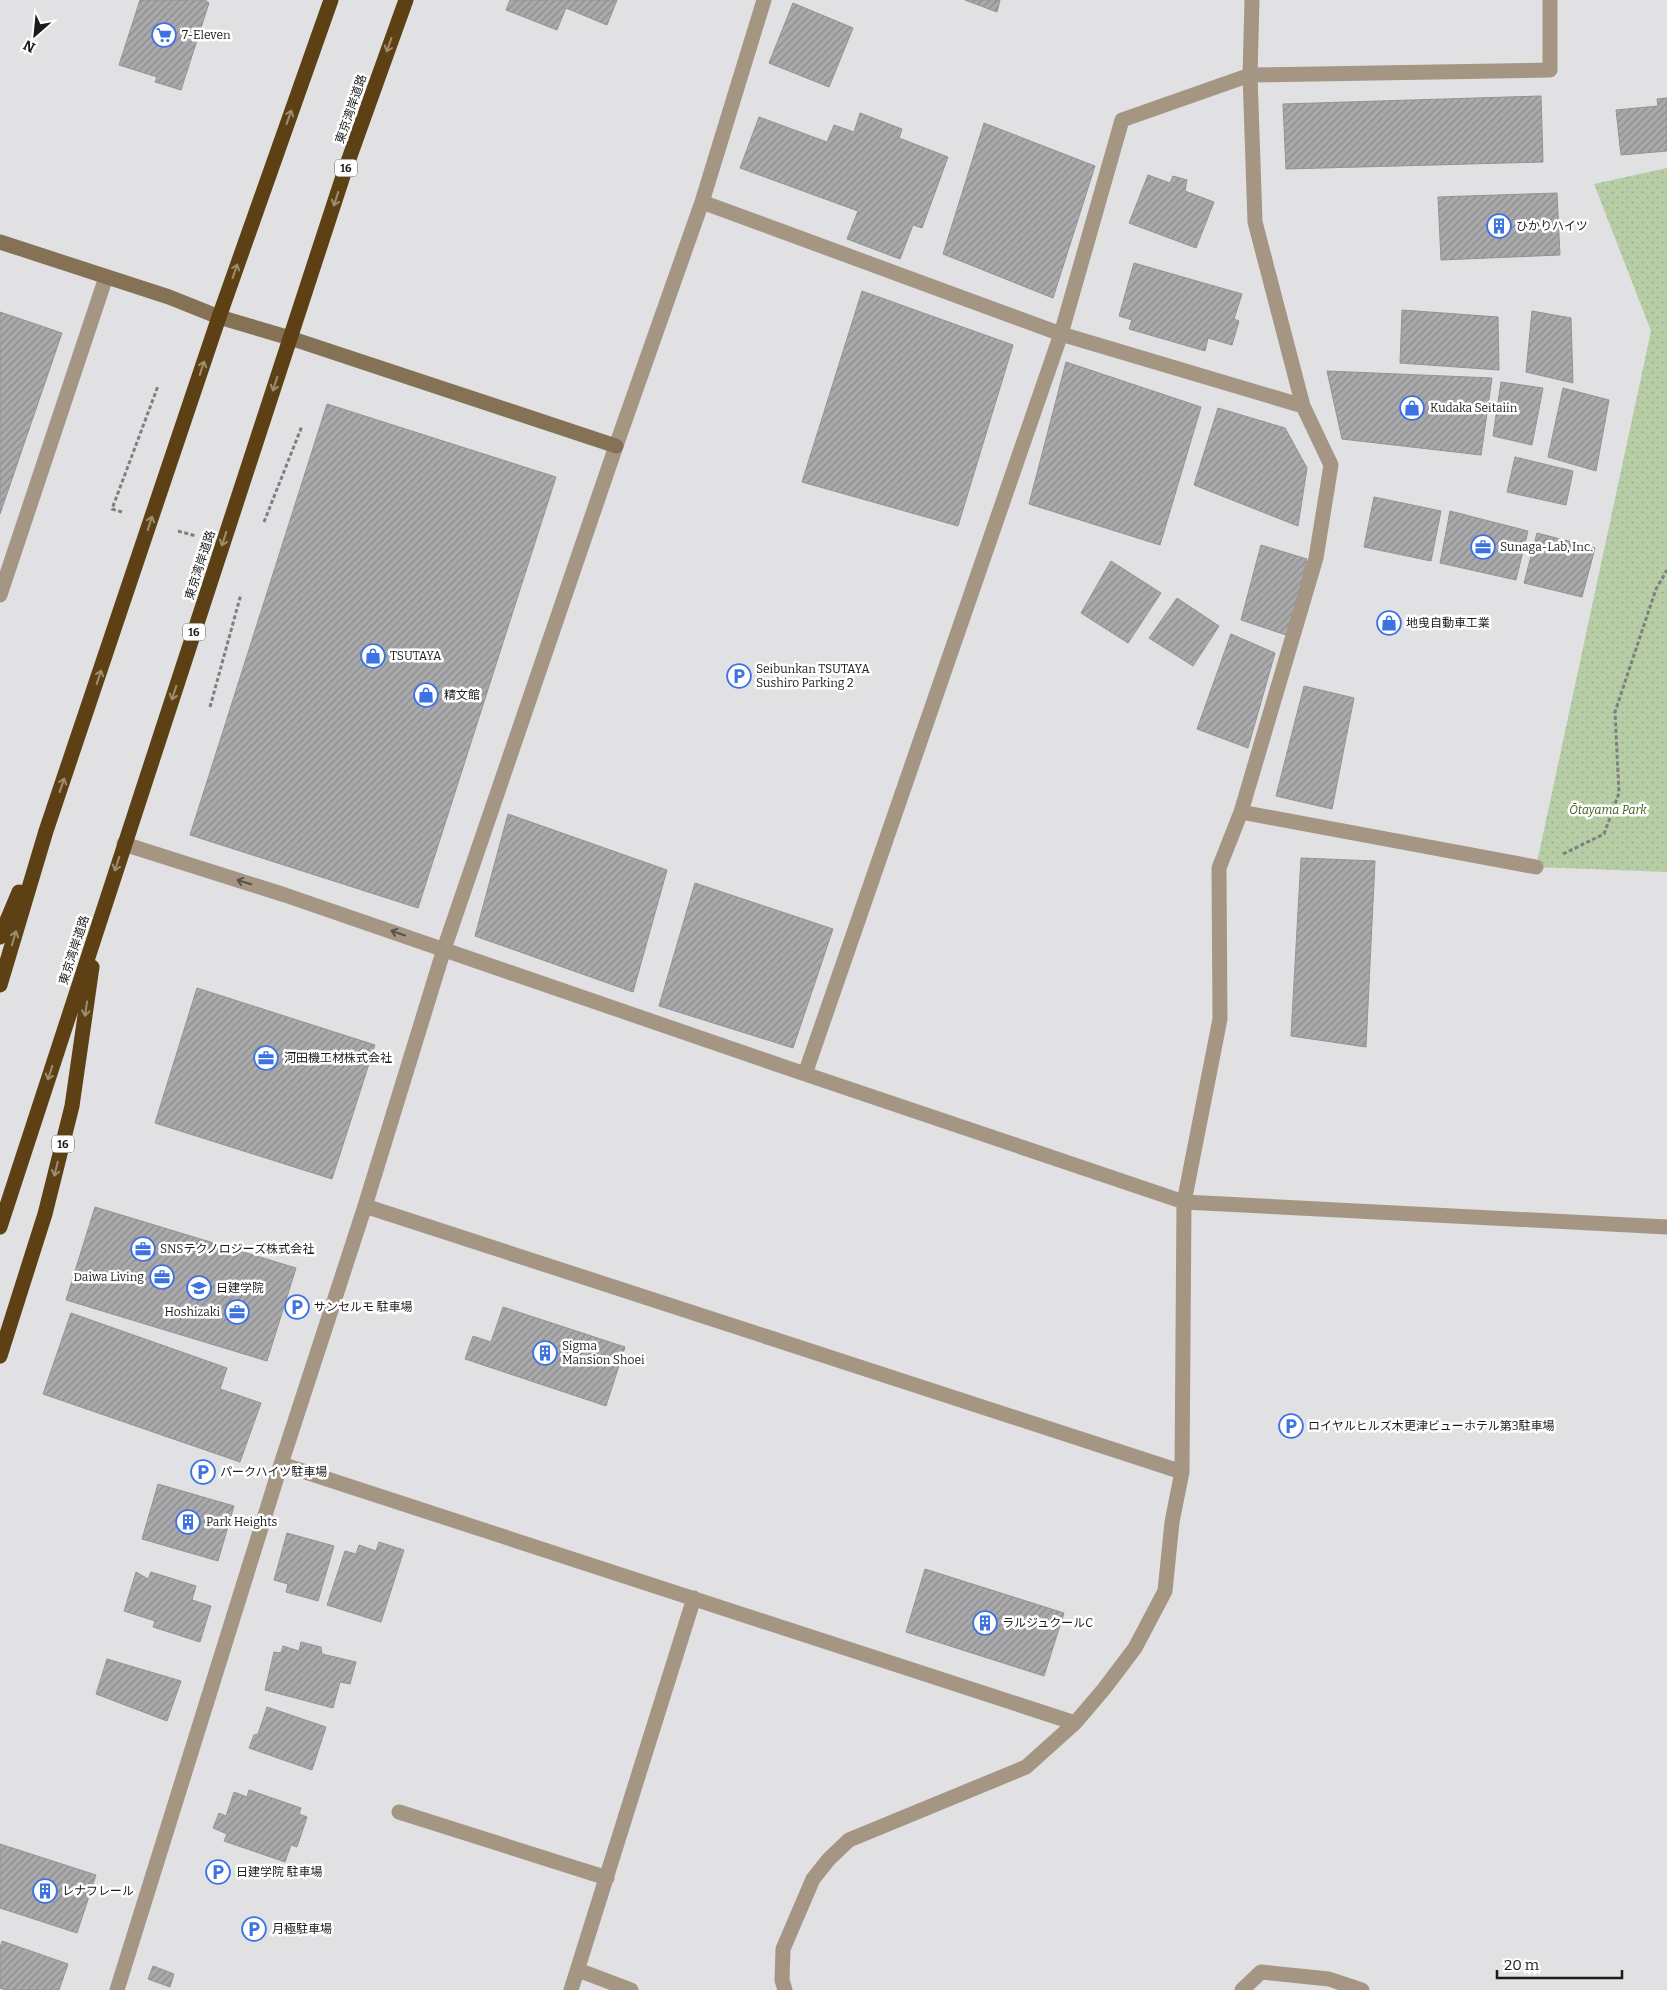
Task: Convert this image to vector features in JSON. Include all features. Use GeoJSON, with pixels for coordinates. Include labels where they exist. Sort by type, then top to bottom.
{"type":"FeatureCollection","features":[{"type":"Feature","properties":{"kind":"highway"},"geometry":{"type":"LineString","coordinates":[[0,985],[46,831],[219,317],[331,0]]}},
{"type":"Feature","properties":{"kind":"highway","name":"東京湾岸道路"},"geometry":{"type":"LineString","coordinates":[[0,1227],[290,338],[352,152],[406,0]]}},
{"type":"Feature","properties":{"kind":"highway"},"geometry":{"type":"LineString","coordinates":[[0,937],[46,831]]}},
{"type":"Feature","properties":{"kind":"highway","name":"16"},"geometry":{"type":"LineString","coordinates":[[0,1356],[45,1214],[72,1106],[97,926]]}},
{"type":"Feature","properties":{"kind":"street"},"geometry":{"type":"LineString","coordinates":[[117,1990],[365,1206],[444,949],[616,446],[702,202],[764,0]]}},
{"type":"Feature","properties":{"kind":"street"},"geometry":{"type":"LineString","coordinates":[[784,1990],[782,1980],[783,1949],[813,1879],[829,1859],[849,1840],[1026,1767],[1076,1723],[1135,1648],[1165,1591],[1172,1522],[1182,1472],[1184,1202],[1220,1020],[1219,868],[1241,812],[1316,558],[1331,465],[1303,406],[1255,222],[1250,75],[1252,0]]}},
{"type":"Feature","properties":{"kind":"street"},"geometry":{"type":"LineString","coordinates":[[805,1074],[1061,334],[1122,120],[1250,75],[1550,70],[1550,0]]}},
{"type":"Feature","properties":{"kind":"street"},"geometry":{"type":"LineString","coordinates":[[702,202],[1061,334],[1303,406]]}},
{"type":"Feature","properties":{"kind":"street"},"geometry":{"type":"LineString","coordinates":[[0,242],[169,297],[219,317],[290,338],[616,446]]}},
{"type":"Feature","properties":{"kind":"street"},"geometry":{"type":"LineString","coordinates":[[0,595],[106,277]]}},
{"type":"Feature","properties":{"kind":"street"},"geometry":{"type":"LineString","coordinates":[[1241,812],[1536,867]]}},
{"type":"Feature","properties":{"kind":"street"},"geometry":{"type":"LineString","coordinates":[[124,844],[285,895],[1184,1202],[1667,1227]]}},
{"type":"Feature","properties":{"kind":"street"},"geometry":{"type":"LineString","coordinates":[[365,1206],[1182,1472]]}},
{"type":"Feature","properties":{"kind":"street"},"geometry":{"type":"LineString","coordinates":[[282,1464],[1076,1723]]}},
{"type":"Feature","properties":{"kind":"street"},"geometry":{"type":"LineString","coordinates":[[571,1990],[694,1598]]}},
{"type":"Feature","properties":{"kind":"street"},"geometry":{"type":"LineString","coordinates":[[399,1812],[607,1878]]}},
{"type":"Feature","properties":{"kind":"street"},"geometry":{"type":"LineString","coordinates":[[578,1970],[631,1990]]}},
{"type":"Feature","properties":{"kind":"street"},"geometry":{"type":"LineString","coordinates":[[1242,1990],[1261,1972],[1329,1979],[1362,1990]]}},
{"type":"Feature","properties":{"kind":"path"},"geometry":{"type":"LineString","coordinates":[[131,515],[112,509],[158,386]]}},
{"type":"Feature","properties":{"kind":"path"},"geometry":{"type":"LineString","coordinates":[[262,527],[302,426]]}},
{"type":"Feature","properties":{"kind":"path"},"geometry":{"type":"LineString","coordinates":[[177,530],[205,539]]}},
{"type":"Feature","properties":{"kind":"path"},"geometry":{"type":"LineString","coordinates":[[1536,867],[1604,834],[1619,793],[1615,712],[1656,589],[1667,570]]}},
{"type":"Feature","properties":{"kind":"path"},"geometry":{"type":"LineString","coordinates":[[210,707],[241,593]]}},
{"type":"Feature","properties":{"kind":"green space","name":"Ōtayama Park"},"geometry":{"type":"Polygon","coordinates":[[[1667,168],[1667,872],[1536,867],[1651,331],[1594,184],[1667,168]]]}},
{"type":"Feature","properties":{"kind":"building","name":"7-Eleven"},"geometry":{"type":"Polygon","coordinates":[[[140,0],[205,0],[209,3],[181,90],[155,82],[157,77],[119,65],[140,0]]]}},
{"type":"Feature","properties":{"kind":"building"},"geometry":{"type":"Polygon","coordinates":[[[510,0],[617,0],[607,25],[566,8],[557,30],[506,10],[510,0]]]}},
{"type":"Feature","properties":{"kind":"building"},"geometry":{"type":"Polygon","coordinates":[[[965,0],[1000,0],[997,12],[965,0]]]}},
{"type":"Feature","properties":{"kind":"building"},"geometry":{"type":"Polygon","coordinates":[[[793,3],[853,28],[829,87],[769,63],[793,3]]]}},
{"type":"Feature","properties":{"kind":"building"},"geometry":{"type":"Polygon","coordinates":[[[1541,96],[1543,162],[1286,169],[1283,104],[1541,96]]]}},
{"type":"Feature","properties":{"kind":"building"},"geometry":{"type":"Polygon","coordinates":[[[1667,98],[1667,151],[1621,155],[1616,110],[1658,106],[1657,99],[1667,98]]]}},
{"type":"Feature","properties":{"kind":"building"},"geometry":{"type":"Polygon","coordinates":[[[860,113],[902,129],[899,138],[948,157],[922,228],[913,225],[900,259],[847,239],[858,211],[740,168],[759,117],[827,142],[834,125],[854,132],[860,113]]]}},
{"type":"Feature","properties":{"kind":"building"},"geometry":{"type":"Polygon","coordinates":[[[984,123],[1095,166],[1053,298],[943,254],[984,123]]]}},
{"type":"Feature","properties":{"kind":"building"},"geometry":{"type":"Polygon","coordinates":[[[1148,175],[1170,183],[1173,176],[1187,180],[1185,191],[1214,202],[1196,248],[1129,223],[1148,175]]]}},
{"type":"Feature","properties":{"kind":"building","name":"ひかりハイツ"},"geometry":{"type":"Polygon","coordinates":[[[1557,193],[1560,255],[1441,260],[1438,197],[1557,193]]]}},
{"type":"Feature","properties":{"kind":"building"},"geometry":{"type":"Polygon","coordinates":[[[1134,263],[1242,294],[1234,319],[1239,321],[1232,345],[1208,338],[1205,351],[1129,329],[1132,320],[1119,316],[1134,263]]]}},
{"type":"Feature","properties":{"kind":"building"},"geometry":{"type":"Polygon","coordinates":[[[862,291],[1013,345],[958,526],[802,482],[862,291]]]}},
{"type":"Feature","properties":{"kind":"building"},"geometry":{"type":"Polygon","coordinates":[[[1402,310],[1498,317],[1499,370],[1400,363],[1402,310]]]}},
{"type":"Feature","properties":{"kind":"building"},"geometry":{"type":"Polygon","coordinates":[[[1532,311],[1571,318],[1573,383],[1526,372],[1532,311]]]}},
{"type":"Feature","properties":{"kind":"building"},"geometry":{"type":"Polygon","coordinates":[[[0,312],[62,333],[0,514],[0,312]]]}},
{"type":"Feature","properties":{"kind":"building"},"geometry":{"type":"Polygon","coordinates":[[[1066,362],[1201,407],[1160,545],[1029,504],[1066,362]]]}},
{"type":"Feature","properties":{"kind":"building","name":"Kudaka Seitaiin"},"geometry":{"type":"Polygon","coordinates":[[[1327,371],[1492,378],[1481,455],[1342,439],[1327,371]]]}},
{"type":"Feature","properties":{"kind":"building"},"geometry":{"type":"Polygon","coordinates":[[[1501,382],[1543,388],[1532,445],[1493,436],[1501,382]]]}},
{"type":"Feature","properties":{"kind":"building"},"geometry":{"type":"Polygon","coordinates":[[[1563,388],[1609,400],[1596,471],[1548,457],[1563,388]]]}},
{"type":"Feature","properties":{"kind":"building","name":"TSUTAYA"},"geometry":{"type":"Polygon","coordinates":[[[327,404],[556,477],[418,908],[190,835],[327,404]]]}},
{"type":"Feature","properties":{"kind":"building"},"geometry":{"type":"Polygon","coordinates":[[[1218,408],[1285,428],[1307,468],[1298,526],[1194,485],[1218,408]]]}},
{"type":"Feature","properties":{"kind":"building"},"geometry":{"type":"Polygon","coordinates":[[[1515,457],[1573,471],[1566,505],[1507,492],[1515,457]]]}},
{"type":"Feature","properties":{"kind":"building"},"geometry":{"type":"Polygon","coordinates":[[[1374,497],[1441,511],[1431,561],[1364,547],[1374,497]]]}},
{"type":"Feature","properties":{"kind":"building","name":"Sunaga-Lab, Inc."},"geometry":{"type":"Polygon","coordinates":[[[1450,511],[1528,531],[1516,580],[1440,563],[1450,511]]]}},
{"type":"Feature","properties":{"kind":"building"},"geometry":{"type":"Polygon","coordinates":[[[1537,533],[1595,548],[1582,597],[1524,583],[1537,533]]]}},
{"type":"Feature","properties":{"kind":"building"},"geometry":{"type":"Polygon","coordinates":[[[1261,545],[1307,559],[1289,636],[1241,620],[1261,545]]]}},
{"type":"Feature","properties":{"kind":"building"},"geometry":{"type":"Polygon","coordinates":[[[1111,561],[1161,593],[1128,643],[1081,613],[1111,561]]]}},
{"type":"Feature","properties":{"kind":"building"},"geometry":{"type":"Polygon","coordinates":[[[1177,598],[1219,626],[1193,666],[1149,638],[1177,598]]]}},
{"type":"Feature","properties":{"kind":"building"},"geometry":{"type":"Polygon","coordinates":[[[1231,634],[1275,653],[1248,748],[1197,729],[1231,634]]]}},
{"type":"Feature","properties":{"kind":"building"},"geometry":{"type":"Polygon","coordinates":[[[1304,686],[1354,698],[1332,809],[1276,796],[1304,686]]]}},
{"type":"Feature","properties":{"kind":"building"},"geometry":{"type":"Polygon","coordinates":[[[508,814],[667,870],[633,992],[475,936],[508,814]]]}},
{"type":"Feature","properties":{"kind":"building"},"geometry":{"type":"Polygon","coordinates":[[[1301,858],[1375,861],[1366,1047],[1291,1036],[1301,858]]]}},
{"type":"Feature","properties":{"kind":"building"},"geometry":{"type":"Polygon","coordinates":[[[695,883],[833,929],[793,1048],[659,1006],[695,883]]]}},
{"type":"Feature","properties":{"kind":"building"},"geometry":{"type":"Polygon","coordinates":[[[197,988],[375,1045],[332,1179],[155,1123],[197,988]]]}},
{"type":"Feature","properties":{"kind":"building"},"geometry":{"type":"Polygon","coordinates":[[[95,1207],[296,1268],[267,1361],[66,1300],[95,1207]]]}},
{"type":"Feature","properties":{"kind":"building","name":"Sigma Mansion Shoei"},"geometry":{"type":"Polygon","coordinates":[[[503,1307],[625,1347],[606,1406],[465,1359],[473,1336],[491,1342],[503,1307]]]}},
{"type":"Feature","properties":{"kind":"building"},"geometry":{"type":"Polygon","coordinates":[[[71,1313],[227,1368],[220,1389],[261,1403],[240,1462],[43,1394],[71,1313]]]}},
{"type":"Feature","properties":{"kind":"building","name":"Park Heights"},"geometry":{"type":"Polygon","coordinates":[[[158,1484],[234,1506],[218,1561],[142,1539],[158,1484]]]}},
{"type":"Feature","properties":{"kind":"building"},"geometry":{"type":"Polygon","coordinates":[[[287,1533],[334,1546],[318,1601],[286,1592],[288,1584],[274,1580],[287,1533]]]}},
{"type":"Feature","properties":{"kind":"building"},"geometry":{"type":"Polygon","coordinates":[[[379,1542],[404,1550],[381,1622],[327,1605],[345,1551],[356,1554],[359,1545],[376,1551],[379,1542]]]}},
{"type":"Feature","properties":{"kind":"building","name":"ラルジュクールC"},"geometry":{"type":"Polygon","coordinates":[[[925,1569],[1064,1613],[1044,1676],[906,1632],[925,1569]]]}},
{"type":"Feature","properties":{"kind":"building"},"geometry":{"type":"Polygon","coordinates":[[[136,1572],[148,1579],[151,1572],[196,1586],[192,1600],[211,1606],[200,1642],[153,1627],[155,1621],[124,1611],[136,1572]]]}},
{"type":"Feature","properties":{"kind":"building"},"geometry":{"type":"Polygon","coordinates":[[[301,1642],[321,1647],[322,1654],[356,1662],[350,1684],[340,1682],[333,1708],[265,1690],[274,1652],[281,1653],[283,1646],[299,1651],[301,1642]]]}},
{"type":"Feature","properties":{"kind":"building"},"geometry":{"type":"Polygon","coordinates":[[[107,1659],[181,1681],[167,1721],[96,1694],[107,1659]]]}},
{"type":"Feature","properties":{"kind":"building"},"geometry":{"type":"Polygon","coordinates":[[[267,1707],[326,1727],[312,1770],[249,1748],[254,1735],[258,1734],[267,1707]]]}},
{"type":"Feature","properties":{"kind":"building"},"geometry":{"type":"Polygon","coordinates":[[[249,1790],[301,1808],[299,1814],[307,1817],[297,1847],[291,1845],[285,1862],[224,1841],[227,1834],[213,1828],[219,1813],[226,1816],[234,1792],[247,1797],[249,1790]]]}},
{"type":"Feature","properties":{"kind":"building","name":"レナフレール"},"geometry":{"type":"Polygon","coordinates":[[[0,1844],[96,1875],[77,1933],[0,1908],[0,1844]]]}},
{"type":"Feature","properties":{"kind":"building"},"geometry":{"type":"Polygon","coordinates":[[[2,1941],[68,1964],[59,1990],[5,1990],[0,1988],[0,1948],[2,1941]]]}},
{"type":"Feature","properties":{"kind":"building"},"geometry":{"type":"Polygon","coordinates":[[[153,1966],[174,1974],[170,1987],[148,1979],[153,1966]]]}},
{"type":"Feature","properties":{"kind":"place","name":"7-Eleven"},"geometry":{"type":"Point","coordinates":[164,35]}},
{"type":"Feature","properties":{"kind":"place","name":"ひかりハイツ"},"geometry":{"type":"Point","coordinates":[1499,226]}},
{"type":"Feature","properties":{"kind":"place","name":"Kudaka Seitaiin"},"geometry":{"type":"Point","coordinates":[1412,408]}},
{"type":"Feature","properties":{"kind":"place","name":"Sunaga-Lab, Inc."},"geometry":{"type":"Point","coordinates":[1483,547]}},
{"type":"Feature","properties":{"kind":"place","name":"地曵自動車工業"},"geometry":{"type":"Point","coordinates":[1389,623]}},
{"type":"Feature","properties":{"kind":"place","name":"TSUTAYA"},"geometry":{"type":"Point","coordinates":[373,656]}},
{"type":"Feature","properties":{"kind":"place","name":"Seibunkan TSUTAYA Sushiro Parking 2"},"geometry":{"type":"Point","coordinates":[739,676]}},
{"type":"Feature","properties":{"kind":"place","name":"精文館"},"geometry":{"type":"Point","coordinates":[426,695]}},
{"type":"Feature","properties":{"kind":"place","name":"河田機工材株式会社"},"geometry":{"type":"Point","coordinates":[266,1058]}},
{"type":"Feature","properties":{"kind":"place","name":"SNSテクノロジーズ株式会社"},"geometry":{"type":"Point","coordinates":[143,1249]}},
{"type":"Feature","properties":{"kind":"place","name":"Daiwa Living"},"geometry":{"type":"Point","coordinates":[162,1277]}},
{"type":"Feature","properties":{"kind":"place","name":"日建学院"},"geometry":{"type":"Point","coordinates":[199,1288]}},
{"type":"Feature","properties":{"kind":"place","name":"サンセルモ 駐車場"},"geometry":{"type":"Point","coordinates":[297,1307]}},
{"type":"Feature","properties":{"kind":"place","name":"Hoshizaki"},"geometry":{"type":"Point","coordinates":[237,1312]}},
{"type":"Feature","properties":{"kind":"place","name":"Sigma Mansion Shoei"},"geometry":{"type":"Point","coordinates":[545,1353]}},
{"type":"Feature","properties":{"kind":"place","name":"ロイヤルヒルズ木更津ビューホテル第3駐車場"},"geometry":{"type":"Point","coordinates":[1291,1426]}},
{"type":"Feature","properties":{"kind":"place","name":"パークハイツ駐車場"},"geometry":{"type":"Point","coordinates":[203,1472]}},
{"type":"Feature","properties":{"kind":"place","name":"Park Heights"},"geometry":{"type":"Point","coordinates":[188,1522]}},
{"type":"Feature","properties":{"kind":"place","name":"ラルジュクールC"},"geometry":{"type":"Point","coordinates":[985,1623]}},
{"type":"Feature","properties":{"kind":"place","name":"日建学院 駐車場"},"geometry":{"type":"Point","coordinates":[218,1872]}},
{"type":"Feature","properties":{"kind":"place","name":"レナフレール"},"geometry":{"type":"Point","coordinates":[45,1891]}},
{"type":"Feature","properties":{"kind":"place","name":"月極駐車場"},"geometry":{"type":"Point","coordinates":[254,1929]}}]}
